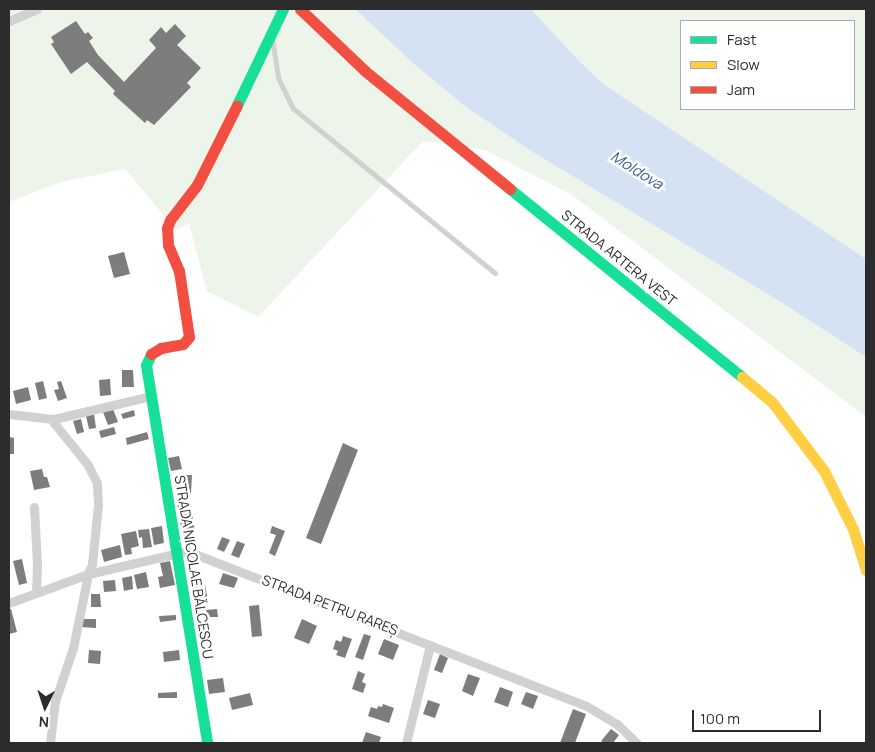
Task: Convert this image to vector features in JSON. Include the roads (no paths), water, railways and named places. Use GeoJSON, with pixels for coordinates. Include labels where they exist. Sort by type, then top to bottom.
{"type":"FeatureCollection","features":[{"type":"Feature","properties":{"kind":"main road"},"geometry":{"type":"LineString","coordinates":[[270,38],[283,9]]}},
{"type":"Feature","properties":{"kind":"main road","name":"STRADA ARTERA VEST"},"geometry":{"type":"LineString","coordinates":[[300,9],[365,71],[772,402],[824,471],[853,529],[866,570]]}},
{"type":"Feature","properties":{"kind":"main road","name":"STRADA NICOLAE BĂLCESCU"},"geometry":{"type":"LineString","coordinates":[[207,743],[146,365],[152,352],[161,348],[183,344],[189,337],[179,271],[168,245],[167,228],[170,220],[197,185],[270,38]]}},
{"type":"Feature","properties":{"kind":"street"},"geometry":{"type":"LineString","coordinates":[[9,21],[37,9]]}},
{"type":"Feature","properties":{"kind":"street"},"geometry":{"type":"LineString","coordinates":[[9,414],[54,419],[151,396]]}},
{"type":"Feature","properties":{"kind":"street"},"geometry":{"type":"LineString","coordinates":[[50,743],[55,701],[73,648],[88,574],[92,564],[96,531],[98,483],[88,466],[54,423],[54,419]]}},
{"type":"Feature","properties":{"kind":"street"},"geometry":{"type":"LineString","coordinates":[[34,508],[37,564],[36,593]]}},
{"type":"Feature","properties":{"kind":"street","name":"STRADA PETRU RAREȘ"},"geometry":{"type":"LineString","coordinates":[[9,603],[88,574],[187,551],[585,705],[618,724],[637,743]]}},
{"type":"Feature","properties":{"kind":"street"},"geometry":{"type":"LineString","coordinates":[[406,743],[430,645]]}},
{"type":"Feature","properties":{"kind":"lane"},"geometry":{"type":"LineString","coordinates":[[270,38],[274,42],[279,79],[293,108],[495,273]]}},
{"type":"Feature","properties":{"kind":"water","name":"Moldova"},"geometry":{"type":"Polygon","coordinates":[[[355,9],[531,9],[603,84],[866,259],[866,357],[776,299],[531,151],[466,107],[414,64],[355,9]]]}}]}
